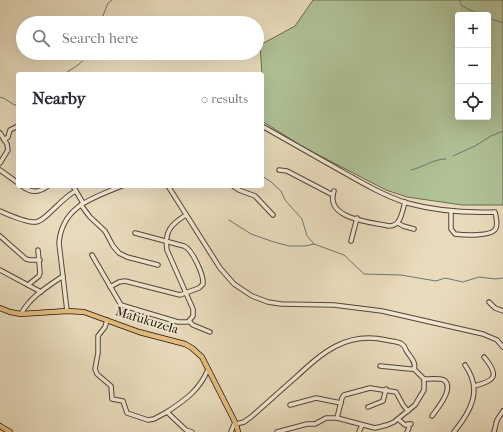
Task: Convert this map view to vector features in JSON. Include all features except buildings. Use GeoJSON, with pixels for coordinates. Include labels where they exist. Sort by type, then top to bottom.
{"type":"FeatureCollection","features":[{"type":"Feature","properties":{"kind":"main road","name":"Mafukuzela"},"geometry":{"type":"LineString","coordinates":[[0,308],[21,314],[66,311],[84,312],[139,332],[185,344],[198,352],[208,369],[238,432]]}},
{"type":"Feature","properties":{"kind":"main road"},"geometry":{"type":"LineString","coordinates":[[0,426],[10,432]]}},
{"type":"Feature","properties":{"kind":"street"},"geometry":{"type":"LineString","coordinates":[[4,140],[8,137],[10,130],[16,127]]}},
{"type":"Feature","properties":{"kind":"street"},"geometry":{"type":"LineString","coordinates":[[264,127],[371,188],[405,202],[451,211],[473,213],[495,212],[496,228],[488,234],[455,234],[451,229],[451,211]]}},
{"type":"Feature","properties":{"kind":"street"},"geometry":{"type":"LineString","coordinates":[[0,133],[8,150],[0,163]]}},
{"type":"Feature","properties":{"kind":"street"},"geometry":{"type":"LineString","coordinates":[[0,170],[16,182]]}},
{"type":"Feature","properties":{"kind":"street"},"geometry":{"type":"LineString","coordinates":[[279,170],[287,171],[333,195]]}},
{"type":"Feature","properties":{"kind":"street"},"geometry":{"type":"LineString","coordinates":[[24,188],[35,192],[45,188]]}},
{"type":"Feature","properties":{"kind":"street"},"geometry":{"type":"LineString","coordinates":[[75,188],[90,217],[105,231],[113,246],[119,253],[127,257],[158,265]]}},
{"type":"Feature","properties":{"kind":"street"},"geometry":{"type":"LineString","coordinates":[[66,311],[59,243],[60,233],[67,218],[82,204],[118,188]]}},
{"type":"Feature","properties":{"kind":"street"},"geometry":{"type":"LineString","coordinates":[[169,188],[226,275],[242,290],[260,299],[281,304],[339,306],[382,311],[483,334],[497,340],[503,346]]}},
{"type":"Feature","properties":{"kind":"street"},"geometry":{"type":"LineString","coordinates":[[236,188],[254,196],[274,215]]}},
{"type":"Feature","properties":{"kind":"street"},"geometry":{"type":"LineString","coordinates":[[0,212],[38,222],[65,198],[76,191]]}},
{"type":"Feature","properties":{"kind":"street"},"geometry":{"type":"LineString","coordinates":[[334,191],[333,203],[337,210],[343,215],[389,226],[393,226],[398,223],[405,202]]}},
{"type":"Feature","properties":{"kind":"street"},"geometry":{"type":"LineString","coordinates":[[92,255],[118,302],[123,307],[178,322],[183,323],[190,321],[194,311],[167,250],[166,241],[170,229],[178,220],[186,215]]}},
{"type":"Feature","properties":{"kind":"street"},"geometry":{"type":"LineString","coordinates":[[351,241],[357,218]]}},
{"type":"Feature","properties":{"kind":"street"},"geometry":{"type":"LineString","coordinates":[[398,223],[402,226],[414,229]]}},
{"type":"Feature","properties":{"kind":"street"},"geometry":{"type":"LineString","coordinates":[[110,286],[125,281],[182,295],[201,287],[203,282],[202,277],[189,248],[135,233]]}},
{"type":"Feature","properties":{"kind":"street"},"geometry":{"type":"LineString","coordinates":[[0,236],[26,259],[40,260]]}},
{"type":"Feature","properties":{"kind":"street"},"geometry":{"type":"LineString","coordinates":[[28,285],[39,276],[40,273],[38,250]]}},
{"type":"Feature","properties":{"kind":"street"},"geometry":{"type":"LineString","coordinates":[[0,270],[41,292]]}},
{"type":"Feature","properties":{"kind":"street"},"geometry":{"type":"LineString","coordinates":[[21,314],[27,304],[63,276]]}},
{"type":"Feature","properties":{"kind":"street"},"geometry":{"type":"LineString","coordinates":[[489,302],[495,308],[503,311]]}},
{"type":"Feature","properties":{"kind":"street"},"geometry":{"type":"LineString","coordinates":[[108,320],[105,328],[98,336],[98,353],[95,369],[97,374],[110,386],[112,399],[124,401],[127,413],[145,419],[154,419],[167,412],[201,385],[208,369]]}},
{"type":"Feature","properties":{"kind":"street"},"geometry":{"type":"LineString","coordinates":[[190,321],[193,325],[210,332]]}},
{"type":"Feature","properties":{"kind":"street"},"geometry":{"type":"LineString","coordinates":[[231,432],[235,423],[244,422],[252,417],[320,356],[337,345],[365,338],[380,338],[400,342],[405,346],[415,364],[414,368],[424,378],[442,380],[447,384],[447,394],[432,416]]}},
{"type":"Feature","properties":{"kind":"street"},"geometry":{"type":"LineString","coordinates":[[474,386],[487,383],[492,378],[492,368],[484,357]]}},
{"type":"Feature","properties":{"kind":"street"},"geometry":{"type":"LineString","coordinates":[[454,432],[466,416],[473,403],[474,386],[469,370],[465,365]]}},
{"type":"Feature","properties":{"kind":"street"},"geometry":{"type":"LineString","coordinates":[[380,366],[410,369],[414,368]]}},
{"type":"Feature","properties":{"kind":"street"},"geometry":{"type":"LineString","coordinates":[[277,432],[307,424],[315,424],[326,418],[337,418],[375,428],[382,427],[398,419],[415,405],[424,390],[424,378]]}},
{"type":"Feature","properties":{"kind":"street"},"geometry":{"type":"LineString","coordinates":[[337,418],[340,403],[344,396],[359,390],[370,388],[386,389],[396,392],[408,411]]}},
{"type":"Feature","properties":{"kind":"street"},"geometry":{"type":"LineString","coordinates":[[368,407],[383,402],[386,389]]}},
{"type":"Feature","properties":{"kind":"street"},"geometry":{"type":"LineString","coordinates":[[290,405],[316,398],[340,403]]}},
{"type":"Feature","properties":{"kind":"street"},"geometry":{"type":"LineString","coordinates":[[302,402],[304,407]]}},
{"type":"Feature","properties":{"kind":"street"},"geometry":{"type":"LineString","coordinates":[[494,432],[497,420],[503,411]]}},
{"type":"Feature","properties":{"kind":"street"},"geometry":{"type":"LineString","coordinates":[[167,412],[186,430],[192,432]]}},
{"type":"Feature","properties":{"kind":"street"},"geometry":{"type":"LineString","coordinates":[[398,419],[402,424],[410,424],[407,432]]}},
{"type":"Feature","properties":{"kind":"street"},"geometry":{"type":"LineString","coordinates":[[359,432],[362,425]]}},
{"type":"Feature","properties":{"kind":"green space"},"geometry":{"type":"Polygon","coordinates":[[[313,0],[503,0],[503,205],[462,205],[407,197],[386,190],[303,147],[264,122],[264,72],[262,72],[261,60],[264,60],[264,43],[295,26],[313,0]]]}},
{"type":"Feature","properties":{"kind":"waterway"},"geometry":{"type":"LineString","coordinates":[[103,16],[108,3],[112,0]]}},
{"type":"Feature","properties":{"kind":"waterway"},"geometry":{"type":"LineString","coordinates":[[459,0],[462,6],[475,12]]}},
{"type":"Feature","properties":{"kind":"waterway"},"geometry":{"type":"LineString","coordinates":[[491,19],[503,23]]}},
{"type":"Feature","properties":{"kind":"waterway"},"geometry":{"type":"LineString","coordinates":[[67,72],[82,60]]}},
{"type":"Feature","properties":{"kind":"waterway"},"geometry":{"type":"LineString","coordinates":[[0,97],[16,105]]}},
{"type":"Feature","properties":{"kind":"waterway"},"geometry":{"type":"LineString","coordinates":[[453,156],[503,131]]}},
{"type":"Feature","properties":{"kind":"waterway"},"geometry":{"type":"LineString","coordinates":[[411,170],[437,160],[446,159]]}},
{"type":"Feature","properties":{"kind":"waterway"},"geometry":{"type":"LineString","coordinates":[[264,177],[281,191],[285,200],[302,219],[307,236],[314,244]]}},
{"type":"Feature","properties":{"kind":"waterway"},"geometry":{"type":"LineString","coordinates":[[229,220],[251,234],[274,242],[289,246],[305,246],[314,244],[344,255],[364,274],[401,275],[436,281],[445,278],[463,282],[479,277],[495,279],[503,278]]}}]}
